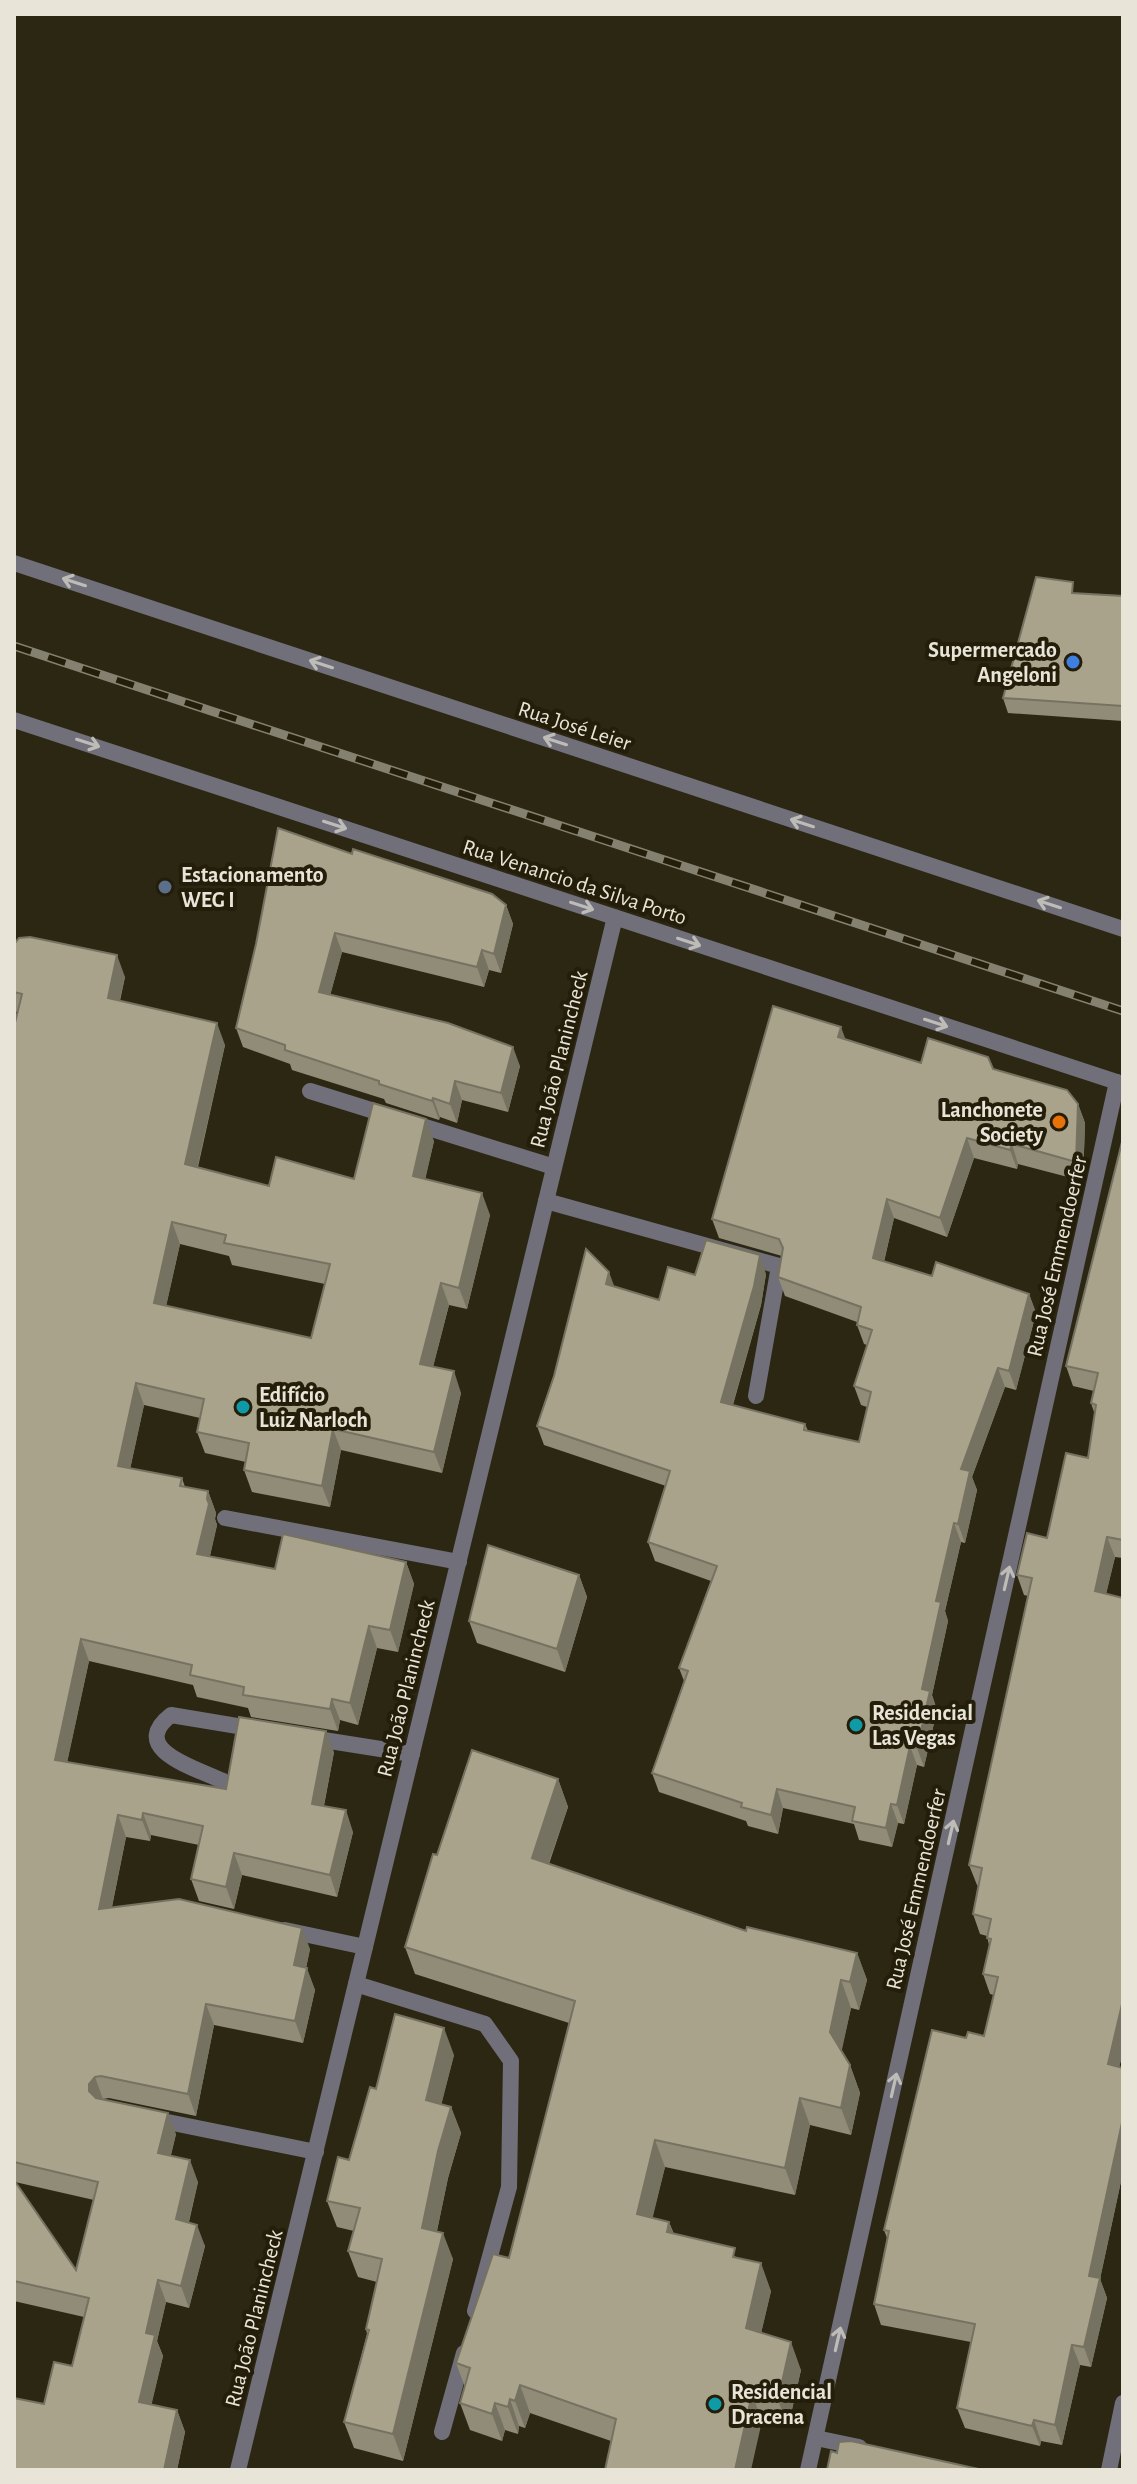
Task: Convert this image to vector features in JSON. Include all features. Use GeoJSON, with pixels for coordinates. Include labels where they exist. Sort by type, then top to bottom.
{"type":"FeatureCollection","features":[{"type":"Feature","properties":{"kind":"street","name":"Rua José Leier"},"geometry":{"type":"LineString","coordinates":[[14,563],[1123,929]]}},
{"type":"Feature","properties":{"kind":"street","name":"Rua Venancio da Silva Porto"},"geometry":{"type":"LineString","coordinates":[[14,720],[1120,1083]]}},
{"type":"Feature","properties":{"kind":"street","name":"Rua João Planincheck"},"geometry":{"type":"LineString","coordinates":[[238,2470],[615,917]]}},
{"type":"Feature","properties":{"kind":"street","name":"Rua José Emmendoerfer"},"geometry":{"type":"LineString","coordinates":[[808,2470],[1120,1083]]}},
{"type":"Feature","properties":{"kind":"street"},"geometry":{"type":"LineString","coordinates":[[310,1091],[554,1167]]}},
{"type":"Feature","properties":{"kind":"street"},"geometry":{"type":"LineString","coordinates":[[546,1201],[779,1266],[756,1396]]}},
{"type":"Feature","properties":{"kind":"street"},"geometry":{"type":"LineString","coordinates":[[225,1518],[459,1562]]}},
{"type":"Feature","properties":{"kind":"street"},"geometry":{"type":"LineString","coordinates":[[223,1781],[165,1754],[156,1742],[162,1722],[171,1715],[412,1754]]}},
{"type":"Feature","properties":{"kind":"street"},"geometry":{"type":"LineString","coordinates":[[262,1925],[365,1947]]}},
{"type":"Feature","properties":{"kind":"street"},"geometry":{"type":"LineString","coordinates":[[356,1984],[485,2024],[511,2061],[509,2187],[442,2432]]}},
{"type":"Feature","properties":{"kind":"street"},"geometry":{"type":"LineString","coordinates":[[137,2115],[316,2152]]}},
{"type":"Feature","properties":{"kind":"street"},"geometry":{"type":"LineString","coordinates":[[1109,2470],[1123,2403]]}},
{"type":"Feature","properties":{"kind":"street"},"geometry":{"type":"LineString","coordinates":[[816,2438],[875,2451]]}},
{"type":"Feature","properties":{"kind":"building","name":"Supermercado Angeloni"},"geometry":{"type":"Polygon","coordinates":[[[1036,577],[1073,582],[1072,593],[1123,596],[1123,706],[1003,698],[1036,577]]]}},
{"type":"Feature","properties":{"kind":"building"},"geometry":{"type":"Polygon","coordinates":[[[278,828],[352,854],[353,849],[492,894],[506,905],[494,954],[482,950],[477,967],[335,933],[319,992],[448,1023],[513,1047],[501,1093],[455,1081],[450,1104],[433,1098],[432,1101],[285,1050],[285,1045],[236,1028],[278,828]]]}},
{"type":"Feature","properties":{"kind":"building"},"geometry":{"type":"Polygon","coordinates":[[[30,937],[117,955],[108,998],[217,1023],[185,1164],[269,1186],[276,1157],[354,1179],[373,1103],[426,1119],[413,1176],[482,1193],[459,1288],[441,1283],[420,1364],[454,1371],[434,1452],[333,1429],[322,1486],[244,1470],[249,1443],[197,1432],[204,1399],[136,1383],[118,1466],[182,1478],[180,1486],[208,1491],[209,1504],[197,1554],[275,1569],[283,1534],[406,1562],[390,1630],[369,1626],[350,1703],[332,1699],[330,1709],[243,1695],[244,1687],[190,1675],[192,1665],[81,1639],[55,1760],[226,1789],[239,1717],[326,1731],[312,1804],[346,1810],[330,1875],[234,1853],[226,1887],[191,1879],[203,1826],[143,1813],[142,1820],[118,1815],[99,1909],[179,1899],[302,1928],[294,1965],[307,1968],[295,2021],[206,2004],[188,2094],[101,2076],[95,2077],[89,2084],[89,2091],[96,2098],[168,2113],[158,2153],[190,2160],[176,2219],[197,2225],[181,2286],[158,2280],[146,2333],[155,2335],[139,2402],[177,2410],[164,2470],[14,2470],[14,2398],[44,2404],[54,2362],[72,2366],[89,2298],[14,2281],[14,2180],[76,2270],[98,2182],[14,2162],[14,1027],[22,994],[14,992],[14,944],[19,938],[30,937]],[[172,1222],[154,1303],[311,1338],[330,1264],[224,1243],[226,1235],[172,1222]]]}},
{"type":"Feature","properties":{"kind":"building"},"geometry":{"type":"Polygon","coordinates":[[[773,1006],[841,1027],[838,1037],[921,1063],[928,1038],[988,1057],[993,1069],[1067,1090],[1078,1104],[1076,1162],[1012,1144],[1010,1150],[967,1138],[940,1218],[887,1199],[873,1258],[932,1276],[936,1262],[1029,1294],[1009,1371],[998,1368],[961,1469],[970,1471],[936,1601],[941,1602],[922,1689],[930,1691],[917,1748],[910,1746],[897,1805],[891,1804],[886,1828],[852,1821],[855,1807],[777,1789],[771,1815],[741,1807],[742,1803],[652,1773],[688,1671],[679,1668],[717,1566],[648,1542],[670,1471],[537,1426],[554,1376],[586,1249],[609,1272],[606,1284],[659,1300],[668,1267],[695,1275],[706,1240],[760,1255],[721,1402],[805,1424],[804,1430],[859,1442],[871,1392],[854,1386],[872,1330],[857,1325],[861,1307],[778,1277],[783,1248],[779,1239],[712,1219],[773,1006]]]}},
{"type":"Feature","properties":{"kind":"building"},"geometry":{"type":"Polygon","coordinates":[[[1123,1138],[1123,1540],[1107,1537],[1095,1591],[1123,1598],[1123,2000],[1108,2064],[1123,2068],[1123,2118],[1089,2276],[1100,2278],[1084,2347],[1072,2345],[1055,2425],[1034,2420],[1032,2426],[957,2408],[975,2324],[874,2304],[889,2231],[884,2230],[932,2030],[966,2038],[968,2032],[984,2036],[998,1977],[983,1974],[991,1939],[987,1938],[991,1919],[973,1914],[982,1868],[969,1865],[1032,1578],[1017,1575],[1027,1533],[1047,1538],[1066,1453],[1088,1458],[1096,1405],[1091,1403],[1098,1373],[1066,1366],[1123,1138]]]}},
{"type":"Feature","properties":{"kind":"building"},"geometry":{"type":"Polygon","coordinates":[[[488,1545],[579,1575],[557,1649],[469,1621],[488,1545]]]}},
{"type":"Feature","properties":{"kind":"building"},"geometry":{"type":"Polygon","coordinates":[[[472,1750],[558,1779],[532,1858],[746,1931],[747,1927],[857,1953],[850,1982],[841,1980],[830,2032],[850,2065],[841,2108],[800,2098],[785,2168],[655,2140],[637,2214],[669,2222],[667,2232],[735,2248],[733,2257],[761,2263],[746,2328],[791,2342],[778,2400],[752,2394],[735,2470],[605,2470],[616,2419],[520,2385],[515,2401],[510,2399],[508,2407],[495,2403],[492,2414],[460,2403],[470,2368],[456,2363],[493,2254],[509,2258],[575,2001],[405,1947],[433,1854],[437,1855],[472,1750]]]}},
{"type":"Feature","properties":{"kind":"building"},"geometry":{"type":"Polygon","coordinates":[[[395,2014],[444,2028],[426,2100],[451,2107],[422,2228],[443,2233],[393,2434],[344,2422],[369,2330],[366,2329],[382,2259],[348,2251],[360,2208],[327,2201],[338,2157],[349,2160],[370,2087],[376,2089],[395,2014]]]}},
{"type":"Feature","properties":{"kind":"building"},"geometry":{"type":"Polygon","coordinates":[[[851,2441],[983,2470],[827,2470],[831,2451],[837,2453],[839,2442],[851,2441]]]}},
{"type":"Feature","properties":{"kind":"railway"},"geometry":{"type":"LineString","coordinates":[[14,646],[1123,1011]]}},
{"type":"Feature","properties":{"kind":"place","name":"Supermercado Angeloni"},"geometry":{"type":"Point","coordinates":[1073,662]}},
{"type":"Feature","properties":{"kind":"place","name":"Estacionamento WEG I"},"geometry":{"type":"Point","coordinates":[165,887]}},
{"type":"Feature","properties":{"kind":"place","name":"Lanchonete Society"},"geometry":{"type":"Point","coordinates":[1059,1122]}},
{"type":"Feature","properties":{"kind":"place","name":"Edifício Luiz Narloch"},"geometry":{"type":"Point","coordinates":[243,1407]}},
{"type":"Feature","properties":{"kind":"place","name":"Residencial Las Vegas"},"geometry":{"type":"Point","coordinates":[856,1725]}},
{"type":"Feature","properties":{"kind":"place","name":"Residencial Dracena"},"geometry":{"type":"Point","coordinates":[715,2404]}}]}
